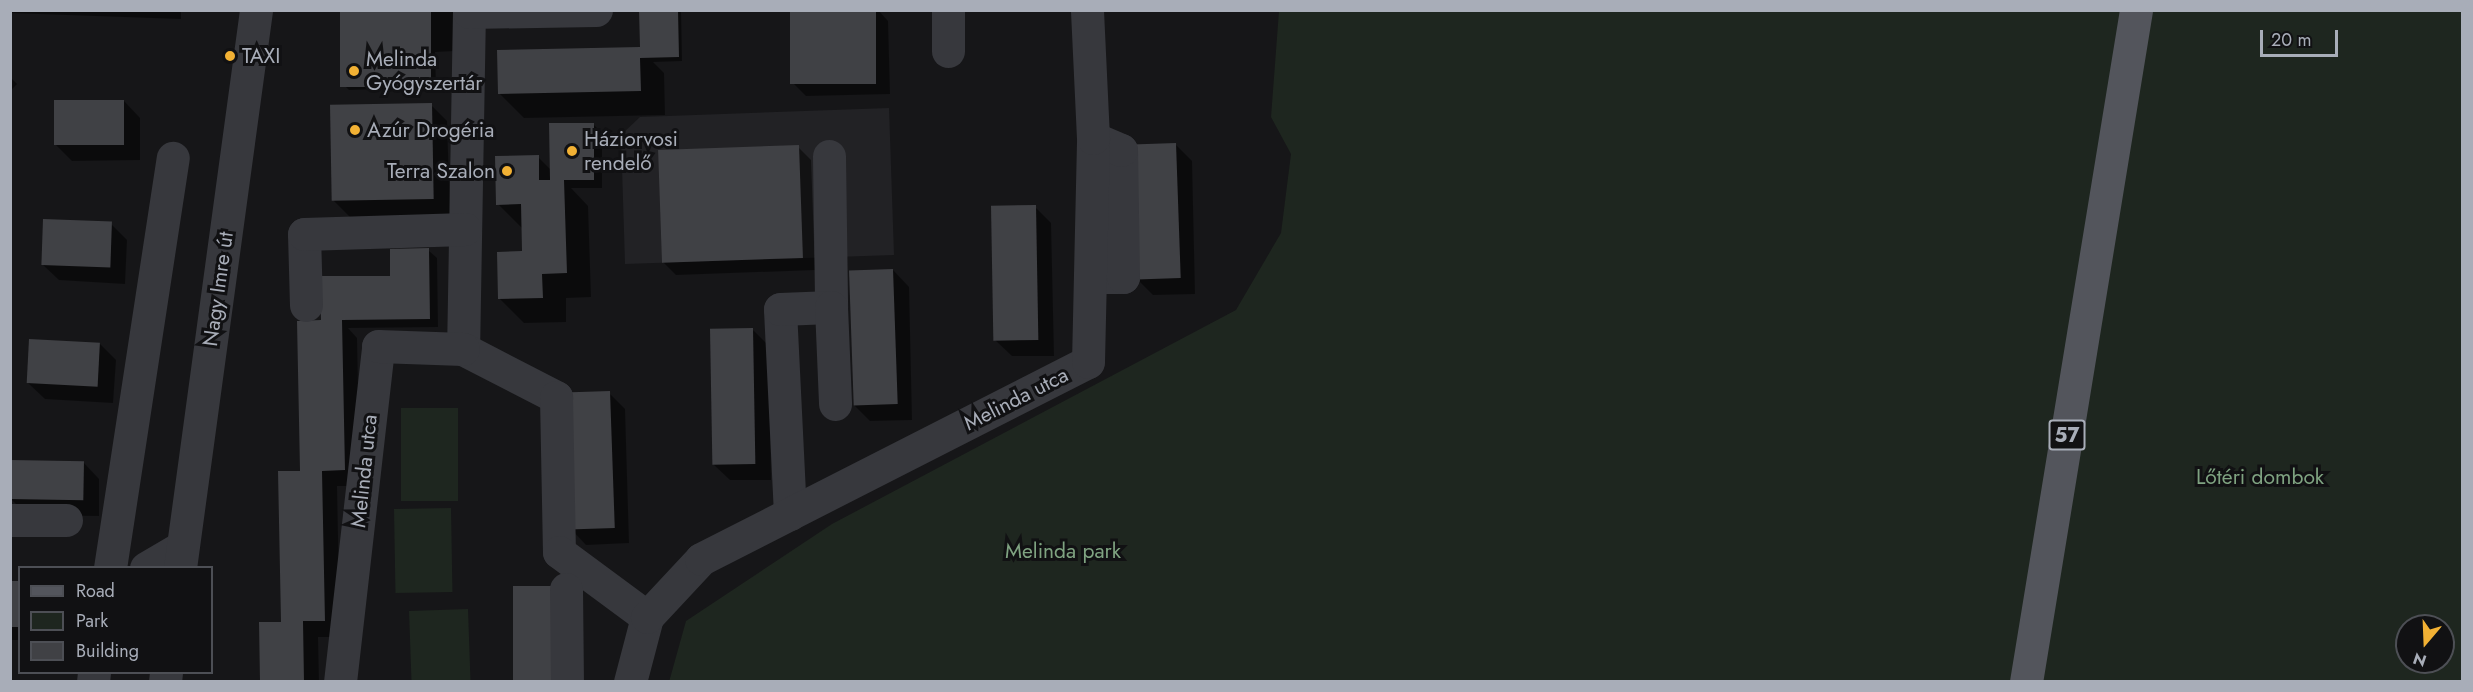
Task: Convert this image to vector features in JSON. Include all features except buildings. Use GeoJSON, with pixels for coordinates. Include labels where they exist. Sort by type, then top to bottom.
{"type":"FeatureCollection","features":[{"type":"Feature","properties":{"kind":"main road","name":"57"},"geometry":{"type":"LineString","coordinates":[[2026,681],[2136,10]]}},
{"type":"Feature","properties":{"kind":"street","name":"Nagy Imre út"},"geometry":{"type":"LineString","coordinates":[[181,557],[256,10]]}},
{"type":"Feature","properties":{"kind":"street"},"geometry":{"type":"LineString","coordinates":[[463,349],[469,11],[596,10]]}},
{"type":"Feature","properties":{"kind":"street"},"geometry":{"type":"LineString","coordinates":[[948,10],[948,51]]}},
{"type":"Feature","properties":{"kind":"street","name":"Melinda utca"},"geometry":{"type":"LineString","coordinates":[[630,681],[647,616],[701,559],[1088,362],[1093,138],[1087,10]]}},
{"type":"Feature","properties":{"kind":"street"},"geometry":{"type":"LineString","coordinates":[[829,156],[835,404]]}},
{"type":"Feature","properties":{"kind":"street"},"geometry":{"type":"LineString","coordinates":[[110,566],[172,158]]}},
{"type":"Feature","properties":{"kind":"street"},"geometry":{"type":"LineString","coordinates":[[306,305],[304,234],[465,229]]}},
{"type":"Feature","properties":{"kind":"street"},"geometry":{"type":"LineString","coordinates":[[790,514],[780,309],[831,307]]}},
{"type":"Feature","properties":{"kind":"street","name":"Melinda utca"},"geometry":{"type":"LineString","coordinates":[[340,681],[378,346],[463,349],[556,397],[559,552],[647,616]]}},
{"type":"Feature","properties":{"kind":"street"},"geometry":{"type":"LineString","coordinates":[[10,520],[66,520]]}},
{"type":"Feature","properties":{"kind":"street"},"geometry":{"type":"LineString","coordinates":[[150,566],[181,557]]}},
{"type":"Feature","properties":{"kind":"street"},"geometry":{"type":"LineString","coordinates":[[566,589],[567,681]]}},
{"type":"Feature","properties":{"kind":"shaded area"},"geometry":{"type":"Polygon","coordinates":[[[889,108],[894,255],[625,264],[621,135],[640,117],[889,108]]]}},
{"type":"Feature","properties":{"kind":"green space"},"geometry":{"type":"Polygon","coordinates":[[[1279,11],[2462,11],[2462,681],[669,682],[686,621],[832,524],[1236,310],[1281,233],[1291,154],[1271,117],[1279,11]]]}},
{"type":"Feature","properties":{"kind":"green space"},"geometry":{"type":"Polygon","coordinates":[[[401,408],[458,408],[458,501],[401,501],[401,408]]]}},
{"type":"Feature","properties":{"kind":"green space"},"geometry":{"type":"Polygon","coordinates":[[[451,508],[452,592],[395,593],[394,509],[451,508]]]}},
{"type":"Feature","properties":{"kind":"green space"},"geometry":{"type":"Polygon","coordinates":[[[468,609],[471,681],[412,682],[409,611],[468,609]]]}},
{"type":"Feature","properties":{"kind":"place","name":"TAXI"},"geometry":{"type":"Point","coordinates":[230,56]}},
{"type":"Feature","properties":{"kind":"place","name":"Melinda Gyógyszertár"},"geometry":{"type":"Point","coordinates":[354,71]}},
{"type":"Feature","properties":{"kind":"place","name":"Azúr Drogéria"},"geometry":{"type":"Point","coordinates":[355,130]}},
{"type":"Feature","properties":{"kind":"place","name":"Háziorvosi rendelő"},"geometry":{"type":"Point","coordinates":[572,151]}},
{"type":"Feature","properties":{"kind":"place","name":"Terra Szalon"},"geometry":{"type":"Point","coordinates":[507,171]}},
{"type":"Feature","properties":{"kind":"park label","name":"Lőtéri dombok"},"geometry":{"type":"Point","coordinates":[2260,477]}},
{"type":"Feature","properties":{"kind":"park label","name":"Melinda park"},"geometry":{"type":"Point","coordinates":[1063,551]}}]}
